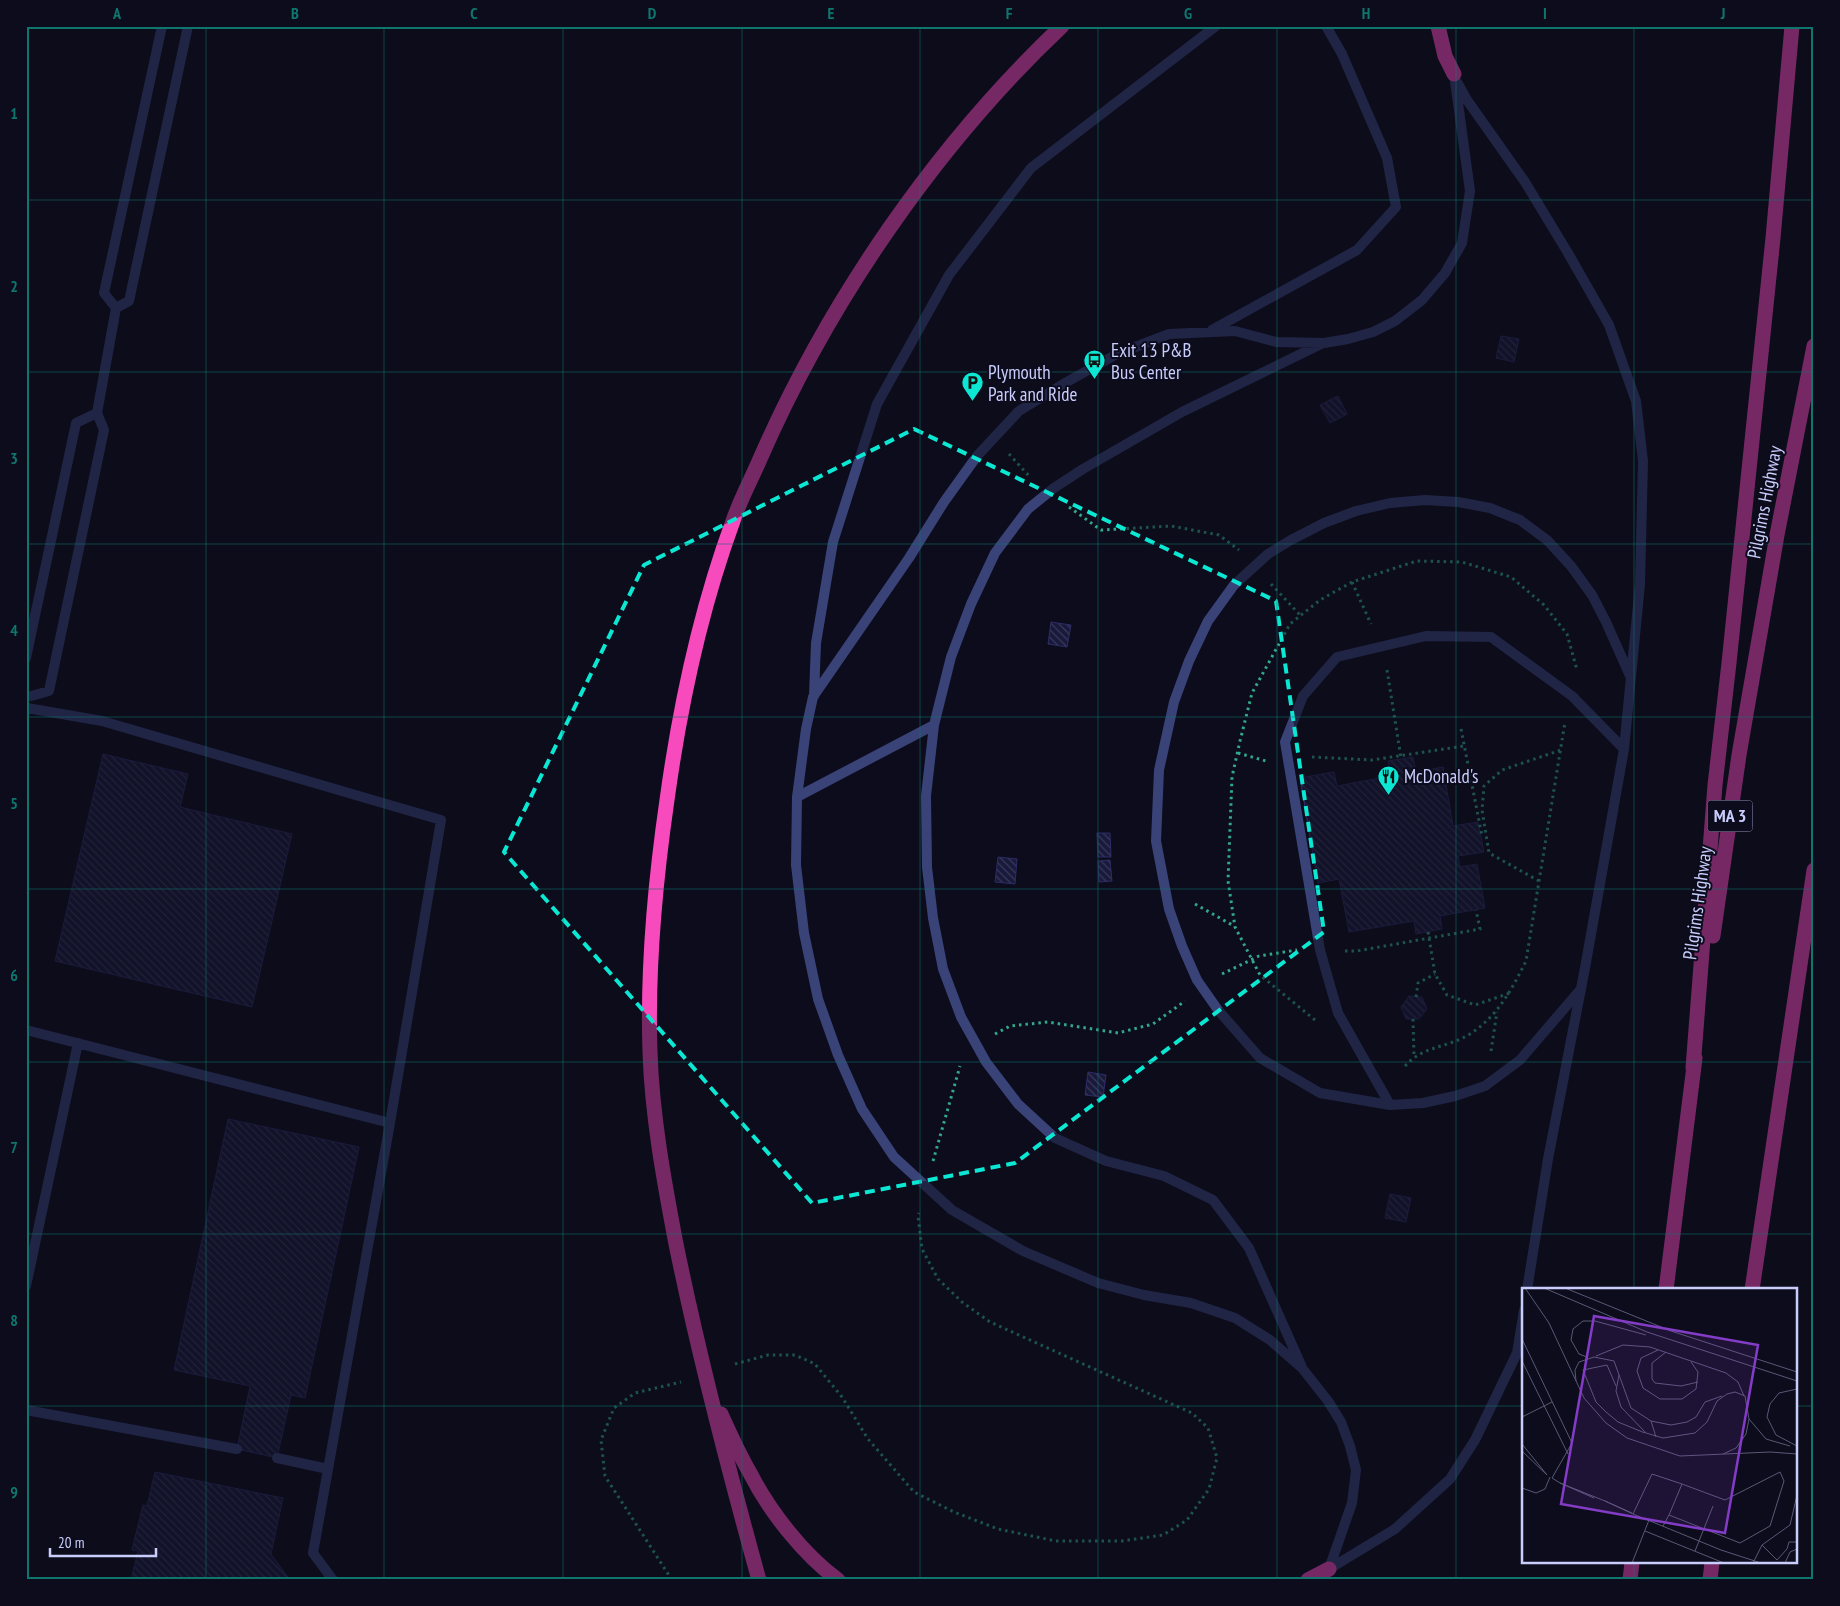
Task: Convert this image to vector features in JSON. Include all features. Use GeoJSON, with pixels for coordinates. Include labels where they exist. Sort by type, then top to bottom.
{"type":"FeatureCollection","features":[{"type":"Feature","properties":{"kind":"highway"},"geometry":{"type":"LineString","coordinates":[[759,1580],[729,1474],[683,1278],[661,1166],[650,1054],[650,960],[657,866],[670,773],[686,687],[707,601],[734,518],[782,407],[843,299],[912,198],[974,120],[1042,45],[1062,26]]}},
{"type":"Feature","properties":{"kind":"highway"},"geometry":{"type":"LineString","coordinates":[[1438,26],[1445,56],[1454,74]]}},
{"type":"Feature","properties":{"kind":"highway"},"geometry":{"type":"LineString","coordinates":[[1694,1068],[1715,785],[1770,268],[1792,26]]}},
{"type":"Feature","properties":{"kind":"highway","name":"Pilgrims Highway"},"geometry":{"type":"LineString","coordinates":[[1666,1288],[1694,1068],[1739,755],[1777,535],[1814,346]]}},
{"type":"Feature","properties":{"kind":"highway"},"geometry":{"type":"LineString","coordinates":[[1752,1288],[1814,870]]}},
{"type":"Feature","properties":{"kind":"highway"},"geometry":{"type":"LineString","coordinates":[[707,1386],[750,1474],[783,1524],[826,1570],[838,1580]]}},
{"type":"Feature","properties":{"kind":"highway"},"geometry":{"type":"LineString","coordinates":[[1630,1580],[1632,1564]]}},
{"type":"Feature","properties":{"kind":"highway"},"geometry":{"type":"LineString","coordinates":[[1710,1580],[1712,1564]]}},
{"type":"Feature","properties":{"kind":"highway"},"geometry":{"type":"LineString","coordinates":[[1308,1580],[1329,1569]]}},
{"type":"Feature","properties":{"kind":"lane"},"geometry":{"type":"LineString","coordinates":[[162,26],[104,292],[116,308],[97,414],[104,430],[49,691],[29,691],[27,710],[102,721],[441,820],[390,1123],[313,1553],[333,1580]]}},
{"type":"Feature","properties":{"kind":"lane"},"geometry":{"type":"LineString","coordinates":[[116,308],[129,301],[188,26]]}},
{"type":"Feature","properties":{"kind":"lane"},"geometry":{"type":"LineString","coordinates":[[1216,26],[1032,168],[949,275],[877,404],[833,542],[816,643],[814,698],[806,729],[797,797],[797,874],[804,933],[818,999],[838,1055],[862,1109],[894,1157],[952,1210],[1023,1251],[1098,1283],[1144,1295],[1191,1303],[1235,1318],[1270,1340],[1302,1368],[1328,1400],[1350,1446],[1356,1470],[1352,1503],[1329,1569]]}},
{"type":"Feature","properties":{"kind":"lane"},"geometry":{"type":"LineString","coordinates":[[1209,332],[1357,250],[1396,207],[1387,158],[1342,54],[1326,26]]}},
{"type":"Feature","properties":{"kind":"lane"},"geometry":{"type":"LineString","coordinates":[[814,698],[909,558],[944,502],[978,456],[1019,411],[1118,354],[1169,334],[1235,331],[1276,342],[1324,343],[1348,340],[1373,332],[1395,321],[1422,300],[1439,280],[1462,244],[1470,191],[1454,74]]}},
{"type":"Feature","properties":{"kind":"lane"},"geometry":{"type":"LineString","coordinates":[[1454,74],[1466,100],[1525,182],[1609,325],[1636,401],[1643,461],[1640,584],[1624,749],[1548,1159],[1527,1288]]}},
{"type":"Feature","properties":{"kind":"lane"},"geometry":{"type":"LineString","coordinates":[[1302,1368],[1249,1248],[1213,1200],[1164,1176],[1106,1161],[1055,1138],[1018,1104],[986,1062],[961,1017],[943,969],[933,918],[927,867],[926,796],[934,725],[951,657],[971,604],[995,553],[1028,510],[1049,492],[1112,451],[1182,412],[1324,343]]}},
{"type":"Feature","properties":{"kind":"lane"},"geometry":{"type":"LineString","coordinates":[[26,658],[76,424],[97,414]]}},
{"type":"Feature","properties":{"kind":"lane"},"geometry":{"type":"LineString","coordinates":[[1581,988],[1520,1060],[1485,1086],[1456,1096],[1423,1103],[1390,1105],[1320,1093],[1260,1058],[1218,1010],[1197,980],[1169,909],[1156,841],[1159,770],[1174,702],[1189,661],[1208,621],[1234,585],[1268,554],[1291,540],[1324,523],[1356,511],[1390,503],[1425,500],[1458,502],[1490,508],[1520,520],[1547,540],[1571,566],[1592,595],[1631,678]]}},
{"type":"Feature","properties":{"kind":"lane"},"geometry":{"type":"LineString","coordinates":[[1390,1105],[1338,1013],[1320,950],[1285,742],[1303,696],[1337,658],[1426,636],[1490,637],[1572,696],[1624,749]]}},
{"type":"Feature","properties":{"kind":"lane"},"geometry":{"type":"LineString","coordinates":[[797,797],[934,725]]}},
{"type":"Feature","properties":{"kind":"lane"},"geometry":{"type":"LineString","coordinates":[[26,1030],[390,1123]]}},
{"type":"Feature","properties":{"kind":"lane"},"geometry":{"type":"LineString","coordinates":[[26,1286],[78,1043]]}},
{"type":"Feature","properties":{"kind":"lane"},"geometry":{"type":"LineString","coordinates":[[1329,1569],[1395,1529],[1450,1479],[1475,1440],[1517,1353],[1522,1322]]}},
{"type":"Feature","properties":{"kind":"lane"},"geometry":{"type":"LineString","coordinates":[[26,1410],[237,1449]]}},
{"type":"Feature","properties":{"kind":"lane"},"geometry":{"type":"LineString","coordinates":[[277,1458],[328,1469]]}},
{"type":"Feature","properties":{"kind":"path"},"geometry":{"type":"LineString","coordinates":[[995,438],[1031,478],[1100,530],[1171,526],[1219,535],[1243,553],[1300,615]]}},
{"type":"Feature","properties":{"kind":"path"},"geometry":{"type":"LineString","coordinates":[[1319,1023],[1260,974],[1235,927],[1228,880],[1232,778],[1252,693],[1290,624],[1320,600],[1352,582],[1417,561],[1462,562],[1511,577],[1544,605],[1567,634],[1577,671],[1566,715],[1526,961],[1510,993],[1497,1012],[1470,1034],[1414,1056],[1405,1066]]}},
{"type":"Feature","properties":{"kind":"path"},"geometry":{"type":"LineString","coordinates":[[1461,729],[1483,836],[1489,853],[1540,880]]}},
{"type":"Feature","properties":{"kind":"path"},"geometry":{"type":"LineString","coordinates":[[1238,753],[1264,761],[1308,756],[1372,760],[1464,746]]}},
{"type":"Feature","properties":{"kind":"path"},"geometry":{"type":"LineString","coordinates":[[1483,836],[1482,810],[1484,786],[1502,770],[1561,750]]}},
{"type":"Feature","properties":{"kind":"path"},"geometry":{"type":"LineString","coordinates":[[1195,904],[1235,927]]}},
{"type":"Feature","properties":{"kind":"path"},"geometry":{"type":"LineString","coordinates":[[1428,932],[1435,974],[1447,995],[1475,1005],[1510,993]]}},
{"type":"Feature","properties":{"kind":"path"},"geometry":{"type":"LineString","coordinates":[[1416,997],[1418,983],[1435,974]]}},
{"type":"Feature","properties":{"kind":"path"},"geometry":{"type":"LineString","coordinates":[[1413,1019],[1414,1056]]}},
{"type":"Feature","properties":{"kind":"path"},"geometry":{"type":"LineString","coordinates":[[672,1580],[605,1476],[601,1440],[614,1408],[635,1394],[687,1381]]}},
{"type":"Feature","properties":{"kind":"highlighted area"},"geometry":{"type":"Polygon","coordinates":[[[914,429],[1276,601],[1324,932],[1015,1163],[812,1203],[504,852],[644,565],[914,429]]]}},
{"type":"Feature","properties":{"kind":"building"},"geometry":{"type":"Polygon","coordinates":[[[1501,336],[1519,339],[1514,362],[1496,358],[1501,336]]]}},
{"type":"Feature","properties":{"kind":"building"},"geometry":{"type":"Polygon","coordinates":[[[1338,396],[1347,414],[1330,423],[1320,405],[1338,396]]]}},
{"type":"Feature","properties":{"kind":"building"},"geometry":{"type":"Polygon","coordinates":[[[1051,622],[1071,625],[1067,647],[1048,644],[1051,622]]]}},
{"type":"Feature","properties":{"kind":"building"},"geometry":{"type":"Polygon","coordinates":[[[103,754],[188,774],[180,807],[292,834],[252,1007],[55,961],[103,754]]]}},
{"type":"Feature","properties":{"kind":"building"},"geometry":{"type":"Polygon","coordinates":[[[1413,757],[1416,772],[1443,767],[1453,826],[1478,822],[1484,852],[1458,856],[1460,867],[1477,864],[1485,908],[1440,916],[1442,929],[1416,934],[1414,921],[1349,932],[1339,879],[1318,883],[1300,778],[1334,772],[1337,786],[1391,776],[1388,761],[1413,757]]]}},
{"type":"Feature","properties":{"kind":"building"},"geometry":{"type":"Polygon","coordinates":[[[1097,833],[1110,833],[1111,857],[1098,857],[1097,833]]]}},
{"type":"Feature","properties":{"kind":"building"},"geometry":{"type":"Polygon","coordinates":[[[998,857],[1017,859],[1015,884],[995,882],[998,857]]]}},
{"type":"Feature","properties":{"kind":"building"},"geometry":{"type":"Polygon","coordinates":[[[1110,860],[1112,881],[1099,882],[1098,861],[1110,860]]]}},
{"type":"Feature","properties":{"kind":"building"},"geometry":{"type":"Polygon","coordinates":[[[1409,996],[1422,997],[1427,1009],[1419,1019],[1406,1019],[1401,1007],[1409,996]]]}},
{"type":"Feature","properties":{"kind":"building"},"geometry":{"type":"Polygon","coordinates":[[[1088,1072],[1106,1075],[1103,1097],[1085,1095],[1088,1072]]]}},
{"type":"Feature","properties":{"kind":"building"},"geometry":{"type":"Polygon","coordinates":[[[228,1119],[359,1147],[305,1398],[291,1395],[277,1458],[237,1449],[250,1386],[174,1370],[228,1119]]]}},
{"type":"Feature","properties":{"kind":"building"},"geometry":{"type":"Polygon","coordinates":[[[1390,1194],[1411,1198],[1406,1222],[1385,1218],[1390,1194]]]}},
{"type":"Feature","properties":{"kind":"building"},"geometry":{"type":"Polygon","coordinates":[[[155,1472],[283,1498],[271,1554],[290,1580],[131,1580],[138,1551],[132,1550],[143,1505],[147,1506],[155,1472]]]}},
{"type":"Feature","properties":{"kind":"place","name":"Exit 13 P&B Bus Center"},"geometry":{"type":"Point","coordinates":[1095,380]}},
{"type":"Feature","properties":{"kind":"place","name":"Plymouth Park and Ride"},"geometry":{"type":"Point","coordinates":[972,402]}},
{"type":"Feature","properties":{"kind":"place","name":"McDonald's"},"geometry":{"type":"Point","coordinates":[1388,795]}}]}
